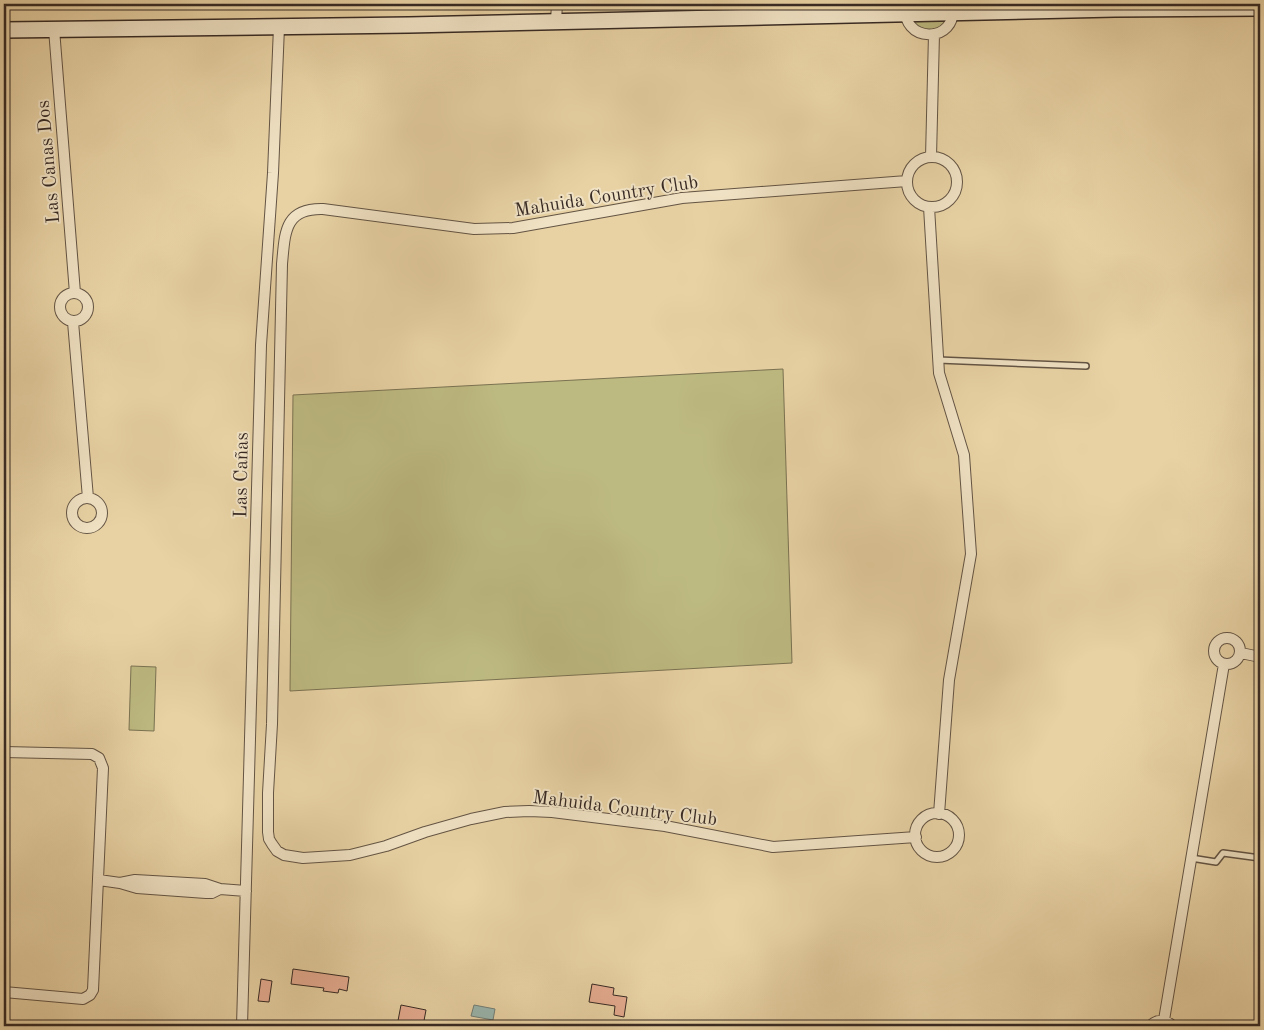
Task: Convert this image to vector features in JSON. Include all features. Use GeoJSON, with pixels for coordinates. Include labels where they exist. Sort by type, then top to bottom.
{"type":"FeatureCollection","features":[{"type":"Feature","properties":{"kind":"street"},"geometry":{"type":"LineString","coordinates":[[556,4],[556,21]]}},
{"type":"Feature","properties":{"kind":"street"},"geometry":{"type":"LineString","coordinates":[[906,9],[908,21],[912,28],[926,34],[934,34],[941,32],[947,26],[951,20],[952,8]]}},
{"type":"Feature","properties":{"kind":"street"},"geometry":{"type":"LineString","coordinates":[[4,30],[556,21],[952,8],[1260,8]]}},
{"type":"Feature","properties":{"kind":"street","name":"Las Cañas"},"geometry":{"type":"LineString","coordinates":[[242,1026],[261,344],[273,173],[279,27]]}},
{"type":"Feature","properties":{"kind":"street","name":"Las Canas Dos"},"geometry":{"type":"LineString","coordinates":[[54,29],[75,293]]}},
{"type":"Feature","properties":{"kind":"street"},"geometry":{"type":"LineString","coordinates":[[931,157],[934,34]]}},
{"type":"Feature","properties":{"kind":"street"},"geometry":{"type":"LineString","coordinates":[[931,157],[939,158],[952,166],[956,172],[957,188],[950,201],[944,205],[929,207],[915,201],[907,181],[909,174],[918,162],[931,157]]}},
{"type":"Feature","properties":{"kind":"street","name":"Mahuida Country Club"},"geometry":{"type":"LineString","coordinates":[[907,181],[682,198],[513,228],[474,229],[311,208],[296,214],[284,240],[282,264],[272,724],[268,793],[269,839],[277,851],[302,858],[350,855],[386,846],[425,832],[471,819],[504,812],[529,811],[552,812],[665,826],[773,847],[916,837]]}},
{"type":"Feature","properties":{"kind":"street"},"geometry":{"type":"LineString","coordinates":[[929,207],[939,373],[964,455],[971,554],[949,680],[939,814]]}},
{"type":"Feature","properties":{"kind":"street"},"geometry":{"type":"LineString","coordinates":[[75,293],[84,296],[89,304],[89,308],[88,313],[82,320],[73,322],[64,318],[60,309],[62,299],[75,293]]}},
{"type":"Feature","properties":{"kind":"street"},"geometry":{"type":"LineString","coordinates":[[73,322],[88,498]]}},
{"type":"Feature","properties":{"kind":"street"},"geometry":{"type":"LineString","coordinates":[[1229,637],[1237,641],[1241,654],[1233,663],[1224,664],[1217,659],[1214,646],[1220,639],[1229,637]]}},
{"type":"Feature","properties":{"kind":"street"},"geometry":{"type":"LineString","coordinates":[[1241,654],[1260,657]]}},
{"type":"Feature","properties":{"kind":"street"},"geometry":{"type":"LineString","coordinates":[[1150,1026],[1155,1022],[1168,1023],[1191,858],[1224,664]]}},
{"type":"Feature","properties":{"kind":"street"},"geometry":{"type":"LineString","coordinates":[[4,752],[88,754],[99,758],[103,768],[94,987],[90,995],[79,998],[4,992]]}},
{"type":"Feature","properties":{"kind":"street"},"geometry":{"type":"LineString","coordinates":[[939,814],[954,821],[959,837],[952,852],[936,857],[927,855],[917,844],[916,837],[920,822],[927,816],[939,814]]}},
{"type":"Feature","properties":{"kind":"street"},"geometry":{"type":"LineString","coordinates":[[99,880],[120,883],[135,880],[204,884],[220,889],[246,891]]}},
{"type":"Feature","properties":{"kind":"lane"},"geometry":{"type":"LineString","coordinates":[[938,360],[1086,366]]}},
{"type":"Feature","properties":{"kind":"lane"},"geometry":{"type":"LineString","coordinates":[[1191,858],[1216,862],[1223,853],[1260,858]]}},
{"type":"Feature","properties":{"kind":"shaded area"},"geometry":{"type":"Polygon","coordinates":[[[911,4],[947,4],[948,9],[944,23],[932,30],[925,30],[915,25],[910,7],[911,4]]]}},
{"type":"Feature","properties":{"kind":"shaded area"},"geometry":{"type":"Polygon","coordinates":[[[783,369],[792,663],[290,691],[293,395],[783,369]]]}},
{"type":"Feature","properties":{"kind":"shaded area"},"geometry":{"type":"Polygon","coordinates":[[[131,666],[156,667],[154,731],[129,730],[131,666]]]}},
{"type":"Feature","properties":{"kind":"water"},"geometry":{"type":"Polygon","coordinates":[[[474,1005],[495,1009],[493,1020],[471,1016],[474,1005]]]}},
{"type":"Feature","properties":{"kind":"building"},"geometry":{"type":"Polygon","coordinates":[[[293,969],[349,977],[347,991],[339,989],[338,993],[323,991],[324,988],[291,984],[293,969]]]}},
{"type":"Feature","properties":{"kind":"building"},"geometry":{"type":"Polygon","coordinates":[[[261,979],[272,981],[269,1002],[258,1001],[261,979]]]}},
{"type":"Feature","properties":{"kind":"building"},"geometry":{"type":"Polygon","coordinates":[[[592,984],[614,988],[613,995],[627,997],[624,1017],[614,1015],[615,1006],[589,1002],[592,984]]]}},
{"type":"Feature","properties":{"kind":"building"},"geometry":{"type":"Polygon","coordinates":[[[401,1005],[426,1010],[423,1026],[397,1026],[401,1005]]]}}]}
